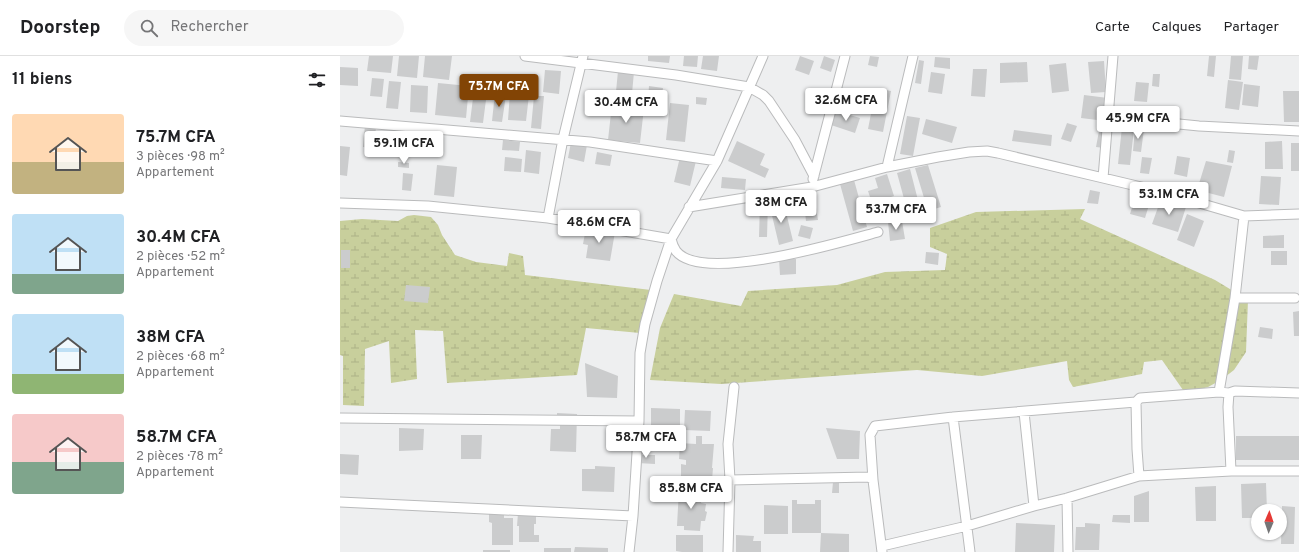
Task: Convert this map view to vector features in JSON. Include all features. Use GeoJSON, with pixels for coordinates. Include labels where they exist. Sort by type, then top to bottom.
{"type":"FeatureCollection","features":[{"type":"Feature","properties":{"kind":"street"},"geometry":{"type":"LineString","coordinates":[[525,56],[582,60],[749,87],[763,95],[769,101],[794,140],[814,176]]}},
{"type":"Feature","properties":{"kind":"street"},"geometry":{"type":"LineString","coordinates":[[629,552],[633,516],[639,421],[640,353],[645,324],[657,281],[671,240],[717,161],[763,56]]}},
{"type":"Feature","properties":{"kind":"street"},"geometry":{"type":"LineString","coordinates":[[812,187],[845,56]]}},
{"type":"Feature","properties":{"kind":"street"},"geometry":{"type":"LineString","coordinates":[[887,167],[913,56]]}},
{"type":"Feature","properties":{"kind":"street"},"geometry":{"type":"LineString","coordinates":[[1103,178],[1113,56]]}},
{"type":"Feature","properties":{"kind":"street"},"geometry":{"type":"LineString","coordinates":[[548,218],[563,139],[582,60]]}},
{"type":"Feature","properties":{"kind":"street"},"geometry":{"type":"LineString","coordinates":[[1109,117],[1199,126],[1299,131]]}},
{"type":"Feature","properties":{"kind":"street"},"geometry":{"type":"LineString","coordinates":[[340,121],[604,143],[717,161]]}},
{"type":"Feature","properties":{"kind":"street"},"geometry":{"type":"LineString","coordinates":[[689,207],[812,187],[887,167],[969,152],[987,151],[1103,178],[1244,216],[1299,214]]}},
{"type":"Feature","properties":{"kind":"street"},"geometry":{"type":"LineString","coordinates":[[340,203],[428,206],[548,218],[671,240]]}},
{"type":"Feature","properties":{"kind":"street"},"geometry":{"type":"LineString","coordinates":[[1219,392],[1235,298],[1244,216]]}},
{"type":"Feature","properties":{"kind":"street"},"geometry":{"type":"LineString","coordinates":[[671,240],[676,251],[688,259],[704,263],[724,264],[740,263],[807,251],[878,232]]}},
{"type":"Feature","properties":{"kind":"street"},"geometry":{"type":"LineString","coordinates":[[1235,298],[1295,298]]}},
{"type":"Feature","properties":{"kind":"street"},"geometry":{"type":"LineString","coordinates":[[728,552],[730,480],[728,444],[734,388]]}},
{"type":"Feature","properties":{"kind":"street"},"geometry":{"type":"LineString","coordinates":[[1299,393],[1235,391],[1229,393],[1219,392],[1140,398],[1136,402],[875,426],[870,435],[873,480],[882,549],[1067,498],[1139,476],[1231,471],[1299,471]]}},
{"type":"Feature","properties":{"kind":"street"},"geometry":{"type":"LineString","coordinates":[[1229,393],[1228,407],[1231,471]]}},
{"type":"Feature","properties":{"kind":"street"},"geometry":{"type":"LineString","coordinates":[[1136,402],[1139,476]]}},
{"type":"Feature","properties":{"kind":"street"},"geometry":{"type":"LineString","coordinates":[[1024,412],[1034,506]]}},
{"type":"Feature","properties":{"kind":"street"},"geometry":{"type":"LineString","coordinates":[[340,418],[639,421]]}},
{"type":"Feature","properties":{"kind":"street"},"geometry":{"type":"LineString","coordinates":[[953,418],[970,552]]}},
{"type":"Feature","properties":{"kind":"street"},"geometry":{"type":"LineString","coordinates":[[730,480],[853,477],[869,477],[873,480]]}},
{"type":"Feature","properties":{"kind":"street"},"geometry":{"type":"LineString","coordinates":[[1067,498],[1068,552]]}},
{"type":"Feature","properties":{"kind":"street"},"geometry":{"type":"LineString","coordinates":[[340,502],[633,516]]}},
{"type":"Feature","properties":{"kind":"green space"},"geometry":{"type":"Polygon","coordinates":[[[1085,209],[1080,219],[1215,280],[1248,300],[1246,352],[1234,370],[1221,380],[1208,387],[1194,391],[1183,390],[1162,360],[1144,362],[1142,374],[1073,387],[1069,380],[1067,361],[982,376],[917,370],[721,384],[650,380],[660,328],[674,294],[741,306],[748,291],[837,285],[885,272],[945,270],[947,254],[930,247],[930,228],[976,212],[1085,209]]]}},
{"type":"Feature","properties":{"kind":"green space"},"geometry":{"type":"Polygon","coordinates":[[[414,215],[431,217],[438,225],[442,235],[455,255],[476,262],[507,266],[509,253],[523,256],[525,275],[651,290],[640,333],[586,328],[577,375],[447,383],[443,331],[415,330],[417,379],[391,383],[389,341],[365,349],[364,406],[343,405],[343,356],[340,355],[340,221],[362,219],[398,221],[407,216],[414,215]]]}},
{"type":"Feature","properties":{"kind":"building"},"geometry":{"type":"Polygon","coordinates":[[[369,56],[393,56],[391,73],[367,71],[369,56]]]}},
{"type":"Feature","properties":{"kind":"building"},"geometry":{"type":"Polygon","coordinates":[[[399,56],[419,56],[417,78],[397,76],[399,56]]]}},
{"type":"Feature","properties":{"kind":"building"},"geometry":{"type":"Polygon","coordinates":[[[425,56],[452,56],[449,80],[423,77],[425,56]]]}},
{"type":"Feature","properties":{"kind":"building"},"geometry":{"type":"Polygon","coordinates":[[[648,56],[670,56],[669,63],[648,61],[648,56]]]}},
{"type":"Feature","properties":{"kind":"building"},"geometry":{"type":"Polygon","coordinates":[[[684,56],[698,56],[697,67],[683,66],[684,56]]]}},
{"type":"Feature","properties":{"kind":"building"},"geometry":{"type":"Polygon","coordinates":[[[703,56],[719,56],[717,71],[701,69],[703,56]]]}},
{"type":"Feature","properties":{"kind":"building"},"geometry":{"type":"Polygon","coordinates":[[[800,56],[814,61],[809,75],[795,70],[800,56]]]}},
{"type":"Feature","properties":{"kind":"building"},"geometry":{"type":"Polygon","coordinates":[[[824,56],[835,60],[831,72],[820,68],[824,56]]]}},
{"type":"Feature","properties":{"kind":"building"},"geometry":{"type":"Polygon","coordinates":[[[870,56],[879,57],[877,67],[868,65],[870,56]]]}},
{"type":"Feature","properties":{"kind":"building"},"geometry":{"type":"Polygon","coordinates":[[[1209,56],[1216,56],[1214,77],[1207,76],[1209,56]]]}},
{"type":"Feature","properties":{"kind":"building"},"geometry":{"type":"Polygon","coordinates":[[[1231,56],[1243,56],[1241,80],[1229,79],[1231,56]]]}},
{"type":"Feature","properties":{"kind":"building"},"geometry":{"type":"Polygon","coordinates":[[[1249,56],[1259,56],[1257,70],[1248,69],[1249,56]]]}},
{"type":"Feature","properties":{"kind":"building"},"geometry":{"type":"Polygon","coordinates":[[[935,57],[950,58],[950,69],[934,67],[935,57]]]}},
{"type":"Feature","properties":{"kind":"building"},"geometry":{"type":"Polygon","coordinates":[[[919,60],[924,61],[921,84],[915,83],[919,60]]]}},
{"type":"Feature","properties":{"kind":"building"},"geometry":{"type":"Polygon","coordinates":[[[1104,61],[1106,92],[1091,93],[1088,62],[1104,61]]]}},
{"type":"Feature","properties":{"kind":"building"},"geometry":{"type":"Polygon","coordinates":[[[1027,62],[1028,82],[1000,83],[1000,63],[1027,62]]]}},
{"type":"Feature","properties":{"kind":"building"},"geometry":{"type":"Polygon","coordinates":[[[1066,63],[1069,91],[1052,93],[1049,65],[1066,63]]]}},
{"type":"Feature","properties":{"kind":"building"},"geometry":{"type":"Polygon","coordinates":[[[340,67],[358,68],[358,86],[340,85],[340,67]]]}},
{"type":"Feature","properties":{"kind":"building"},"geometry":{"type":"Polygon","coordinates":[[[973,69],[987,69],[985,97],[971,96],[973,69]]]}},
{"type":"Feature","properties":{"kind":"building"},"geometry":{"type":"Polygon","coordinates":[[[545,70],[561,71],[559,94],[543,92],[545,70]]]}},
{"type":"Feature","properties":{"kind":"building"},"geometry":{"type":"Polygon","coordinates":[[[618,71],[634,72],[631,104],[615,102],[618,71]]]}},
{"type":"Feature","properties":{"kind":"building"},"geometry":{"type":"Polygon","coordinates":[[[931,72],[945,74],[942,94],[928,92],[931,72]]]}},
{"type":"Feature","properties":{"kind":"building"},"geometry":{"type":"Polygon","coordinates":[[[1153,74],[1160,74],[1159,87],[1152,86],[1153,74]]]}},
{"type":"Feature","properties":{"kind":"building"},"geometry":{"type":"Polygon","coordinates":[[[372,78],[384,79],[382,97],[370,96],[372,78]]]}},
{"type":"Feature","properties":{"kind":"building"},"geometry":{"type":"Polygon","coordinates":[[[1228,80],[1243,82],[1239,110],[1225,108],[1228,80]]]}},
{"type":"Feature","properties":{"kind":"building"},"geometry":{"type":"Polygon","coordinates":[[[389,81],[401,82],[398,109],[386,108],[389,81]]]}},
{"type":"Feature","properties":{"kind":"building"},"geometry":{"type":"Polygon","coordinates":[[[1136,82],[1149,83],[1147,102],[1134,101],[1136,82]]]}},
{"type":"Feature","properties":{"kind":"building"},"geometry":{"type":"Polygon","coordinates":[[[438,83],[469,86],[466,118],[435,115],[438,83]]]}},
{"type":"Feature","properties":{"kind":"building"},"geometry":{"type":"Polygon","coordinates":[[[1244,84],[1260,86],[1258,107],[1242,105],[1244,84]]]}},
{"type":"Feature","properties":{"kind":"building"},"geometry":{"type":"Polygon","coordinates":[[[411,85],[428,86],[427,113],[410,112],[411,85]]]}},
{"type":"Feature","properties":{"kind":"building"},"geometry":{"type":"Polygon","coordinates":[[[649,86],[663,88],[661,102],[648,100],[649,86]]]}},
{"type":"Feature","properties":{"kind":"building"},"geometry":{"type":"Polygon","coordinates":[[[876,88],[891,91],[883,132],[868,129],[876,88]]]}},
{"type":"Feature","properties":{"kind":"building"},"geometry":{"type":"Polygon","coordinates":[[[474,90],[487,92],[483,123],[470,122],[474,90]]]}},
{"type":"Feature","properties":{"kind":"building"},"geometry":{"type":"Polygon","coordinates":[[[1283,91],[1299,91],[1299,122],[1284,122],[1283,91]]]}},
{"type":"Feature","properties":{"kind":"building"},"geometry":{"type":"Polygon","coordinates":[[[495,93],[506,95],[502,122],[492,121],[495,93]]]}},
{"type":"Feature","properties":{"kind":"building"},"geometry":{"type":"Polygon","coordinates":[[[510,93],[529,95],[526,121],[508,120],[510,93]]]}},
{"type":"Feature","properties":{"kind":"building"},"geometry":{"type":"Polygon","coordinates":[[[1084,95],[1108,98],[1105,121],[1081,118],[1084,95]]]}},
{"type":"Feature","properties":{"kind":"building"},"geometry":{"type":"Polygon","coordinates":[[[534,96],[544,96],[541,129],[531,128],[534,96]]]}},
{"type":"Feature","properties":{"kind":"building"},"geometry":{"type":"Polygon","coordinates":[[[696,97],[707,98],[706,105],[696,104],[696,97]]]}},
{"type":"Feature","properties":{"kind":"building"},"geometry":{"type":"Polygon","coordinates":[[[670,103],[689,105],[685,142],[666,140],[670,103]]]}},
{"type":"Feature","properties":{"kind":"building"},"geometry":{"type":"Polygon","coordinates":[[[612,104],[644,108],[640,143],[608,140],[612,104]]]}},
{"type":"Feature","properties":{"kind":"building"},"geometry":{"type":"Polygon","coordinates":[[[836,111],[860,118],[855,133],[831,125],[836,111]]]}},
{"type":"Feature","properties":{"kind":"building"},"geometry":{"type":"Polygon","coordinates":[[[907,116],[920,118],[913,156],[900,154],[907,116]]]}},
{"type":"Feature","properties":{"kind":"building"},"geometry":{"type":"Polygon","coordinates":[[[926,119],[957,127],[952,143],[922,134],[926,119]]]}},
{"type":"Feature","properties":{"kind":"building"},"geometry":{"type":"Polygon","coordinates":[[[1067,123],[1077,126],[1071,142],[1061,139],[1067,123]]]}},
{"type":"Feature","properties":{"kind":"building"},"geometry":{"type":"Polygon","coordinates":[[[365,125],[376,127],[374,148],[363,147],[365,125]]]}},
{"type":"Feature","properties":{"kind":"building"},"geometry":{"type":"Polygon","coordinates":[[[1122,127],[1134,129],[1130,165],[1118,164],[1122,127]]]}},
{"type":"Feature","properties":{"kind":"building"},"geometry":{"type":"Polygon","coordinates":[[[1135,128],[1144,129],[1141,152],[1133,151],[1135,128]]]}},
{"type":"Feature","properties":{"kind":"building"},"geometry":{"type":"Polygon","coordinates":[[[1014,130],[1052,135],[1051,146],[1012,141],[1014,130]]]}},
{"type":"Feature","properties":{"kind":"building"},"geometry":{"type":"Polygon","coordinates":[[[1099,131],[1107,132],[1104,148],[1096,147],[1099,131]]]}},
{"type":"Feature","properties":{"kind":"building"},"geometry":{"type":"Polygon","coordinates":[[[404,139],[423,140],[423,152],[403,151],[404,139]]]}},
{"type":"Feature","properties":{"kind":"building"},"geometry":{"type":"Polygon","coordinates":[[[503,140],[520,142],[519,151],[502,150],[503,140]]]}},
{"type":"Feature","properties":{"kind":"building"},"geometry":{"type":"Polygon","coordinates":[[[737,141],[765,154],[760,165],[769,169],[765,178],[728,161],[737,141]]]}},
{"type":"Feature","properties":{"kind":"building"},"geometry":{"type":"Polygon","coordinates":[[[1282,141],[1283,169],[1265,169],[1265,142],[1282,141]]]}},
{"type":"Feature","properties":{"kind":"building"},"geometry":{"type":"Polygon","coordinates":[[[571,142],[587,145],[584,162],[568,158],[571,142]]]}},
{"type":"Feature","properties":{"kind":"building"},"geometry":{"type":"Polygon","coordinates":[[[1291,143],[1299,143],[1299,171],[1291,171],[1291,143]]]}},
{"type":"Feature","properties":{"kind":"building"},"geometry":{"type":"Polygon","coordinates":[[[340,146],[350,147],[347,176],[340,175],[340,146]]]}},
{"type":"Feature","properties":{"kind":"building"},"geometry":{"type":"Polygon","coordinates":[[[526,150],[541,152],[539,174],[524,172],[526,150]]]}},
{"type":"Feature","properties":{"kind":"building"},"geometry":{"type":"Polygon","coordinates":[[[1229,150],[1235,151],[1233,163],[1227,162],[1229,150]]]}},
{"type":"Feature","properties":{"kind":"building"},"geometry":{"type":"Polygon","coordinates":[[[597,152],[612,155],[610,166],[595,164],[597,152]]]}},
{"type":"Feature","properties":{"kind":"building"},"geometry":{"type":"Polygon","coordinates":[[[1177,156],[1190,158],[1187,177],[1174,174],[1177,156]]]}},
{"type":"Feature","properties":{"kind":"building"},"geometry":{"type":"Polygon","coordinates":[[[505,157],[522,159],[521,172],[504,171],[505,157]]]}},
{"type":"Feature","properties":{"kind":"building"},"geometry":{"type":"Polygon","coordinates":[[[680,157],[696,161],[690,186],[674,182],[680,157]]]}},
{"type":"Feature","properties":{"kind":"building"},"geometry":{"type":"Polygon","coordinates":[[[1142,157],[1152,158],[1149,174],[1140,173],[1142,157]]]}},
{"type":"Feature","properties":{"kind":"building"},"geometry":{"type":"Polygon","coordinates":[[[1206,161],[1232,166],[1224,197],[1197,190],[1206,161]]]}},
{"type":"Feature","properties":{"kind":"building"},"geometry":{"type":"Polygon","coordinates":[[[398,162],[409,163],[409,168],[398,167],[398,162]]]}},
{"type":"Feature","properties":{"kind":"building"},"geometry":{"type":"Polygon","coordinates":[[[437,165],[457,167],[454,197],[434,195],[437,165]]]}},
{"type":"Feature","properties":{"kind":"building"},"geometry":{"type":"Polygon","coordinates":[[[928,165],[941,207],[928,211],[915,168],[928,165]]]}},
{"type":"Feature","properties":{"kind":"building"},"geometry":{"type":"Polygon","coordinates":[[[910,169],[921,212],[904,217],[901,207],[906,206],[897,173],[910,169]]]}},
{"type":"Feature","properties":{"kind":"building"},"geometry":{"type":"Polygon","coordinates":[[[403,173],[413,174],[411,191],[402,190],[403,173]]]}},
{"type":"Feature","properties":{"kind":"building"},"geometry":{"type":"Polygon","coordinates":[[[887,174],[894,196],[872,203],[868,191],[878,188],[875,178],[887,174]]]}},
{"type":"Feature","properties":{"kind":"building"},"geometry":{"type":"Polygon","coordinates":[[[1261,176],[1281,177],[1279,205],[1259,204],[1261,176]]]}},
{"type":"Feature","properties":{"kind":"building"},"geometry":{"type":"Polygon","coordinates":[[[722,177],[746,179],[745,190],[721,188],[722,177]]]}},
{"type":"Feature","properties":{"kind":"building"},"geometry":{"type":"Polygon","coordinates":[[[854,180],[867,227],[853,231],[840,184],[854,180]]]}},
{"type":"Feature","properties":{"kind":"building"},"geometry":{"type":"Polygon","coordinates":[[[1090,190],[1100,192],[1098,204],[1087,203],[1090,190]]]}},
{"type":"Feature","properties":{"kind":"building"},"geometry":{"type":"Polygon","coordinates":[[[814,194],[818,220],[806,221],[803,195],[814,194]]]}},
{"type":"Feature","properties":{"kind":"building"},"geometry":{"type":"Polygon","coordinates":[[[1161,199],[1186,207],[1178,232],[1152,224],[1161,199]]]}},
{"type":"Feature","properties":{"kind":"building"},"geometry":{"type":"Polygon","coordinates":[[[1134,201],[1149,205],[1145,218],[1130,214],[1134,201]]]}},
{"type":"Feature","properties":{"kind":"building"},"geometry":{"type":"Polygon","coordinates":[[[760,202],[768,202],[767,237],[759,237],[760,202]]]}},
{"type":"Feature","properties":{"kind":"building"},"geometry":{"type":"Polygon","coordinates":[[[784,204],[793,241],[779,245],[770,207],[784,204]]]}},
{"type":"Feature","properties":{"kind":"building"},"geometry":{"type":"Polygon","coordinates":[[[1187,214],[1204,221],[1194,247],[1177,240],[1187,214]]]}},
{"type":"Feature","properties":{"kind":"building"},"geometry":{"type":"Polygon","coordinates":[[[902,221],[905,239],[890,241],[888,222],[902,221]]]}},
{"type":"Feature","properties":{"kind":"building"},"geometry":{"type":"Polygon","coordinates":[[[801,225],[813,228],[810,239],[798,236],[801,225]]]}},
{"type":"Feature","properties":{"kind":"building"},"geometry":{"type":"Polygon","coordinates":[[[586,228],[615,232],[610,261],[586,258],[588,245],[583,244],[586,228]]]}},
{"type":"Feature","properties":{"kind":"building"},"geometry":{"type":"Polygon","coordinates":[[[1284,235],[1284,248],[1263,248],[1263,236],[1284,235]]]}},
{"type":"Feature","properties":{"kind":"building"},"geometry":{"type":"Polygon","coordinates":[[[341,250],[350,250],[350,268],[341,268],[341,250]]]}},
{"type":"Feature","properties":{"kind":"building"},"geometry":{"type":"Polygon","coordinates":[[[1271,251],[1287,251],[1287,265],[1271,265],[1271,251]]]}},
{"type":"Feature","properties":{"kind":"building"},"geometry":{"type":"Polygon","coordinates":[[[926,252],[939,253],[938,265],[925,263],[926,252]]]}},
{"type":"Feature","properties":{"kind":"building"},"geometry":{"type":"Polygon","coordinates":[[[779,259],[796,259],[796,274],[780,275],[779,259]]]}},
{"type":"Feature","properties":{"kind":"building"},"geometry":{"type":"Polygon","coordinates":[[[406,285],[430,287],[428,303],[404,301],[406,285]]]}},
{"type":"Feature","properties":{"kind":"building"},"geometry":{"type":"Polygon","coordinates":[[[1299,311],[1299,336],[1294,336],[1293,312],[1299,311]]]}},
{"type":"Feature","properties":{"kind":"building"},"geometry":{"type":"Polygon","coordinates":[[[1260,327],[1273,329],[1272,339],[1258,337],[1260,327]]]}},
{"type":"Feature","properties":{"kind":"building"},"geometry":{"type":"Polygon","coordinates":[[[585,363],[618,376],[617,398],[587,397],[585,363]]]}},
{"type":"Feature","properties":{"kind":"building"},"geometry":{"type":"Polygon","coordinates":[[[651,408],[680,409],[680,434],[651,433],[651,408]]]}},
{"type":"Feature","properties":{"kind":"building"},"geometry":{"type":"Polygon","coordinates":[[[685,410],[711,411],[710,431],[684,430],[685,410]]]}},
{"type":"Feature","properties":{"kind":"building"},"geometry":{"type":"Polygon","coordinates":[[[557,413],[577,414],[576,452],[550,451],[551,429],[560,429],[560,424],[557,424],[557,413]]]}},
{"type":"Feature","properties":{"kind":"building"},"geometry":{"type":"Polygon","coordinates":[[[399,428],[424,429],[423,450],[399,451],[399,428]]]}},
{"type":"Feature","properties":{"kind":"building"},"geometry":{"type":"Polygon","coordinates":[[[826,428],[860,431],[859,459],[837,459],[826,428]]]}},
{"type":"Feature","properties":{"kind":"building"},"geometry":{"type":"Polygon","coordinates":[[[461,435],[482,435],[481,459],[461,459],[461,435]]]}},
{"type":"Feature","properties":{"kind":"building"},"geometry":{"type":"Polygon","coordinates":[[[696,436],[702,436],[702,444],[714,444],[712,480],[681,478],[681,464],[686,465],[686,460],[679,459],[680,443],[696,444],[696,436]]]}},
{"type":"Feature","properties":{"kind":"building"},"geometry":{"type":"Polygon","coordinates":[[[1236,436],[1299,436],[1299,460],[1236,460],[1236,436]]]}},
{"type":"Feature","properties":{"kind":"building"},"geometry":{"type":"Polygon","coordinates":[[[340,454],[359,455],[358,475],[340,474],[340,454]]]}},
{"type":"Feature","properties":{"kind":"building"},"geometry":{"type":"Polygon","coordinates":[[[637,455],[655,455],[655,464],[637,463],[637,455]]]}},
{"type":"Feature","properties":{"kind":"building"},"geometry":{"type":"Polygon","coordinates":[[[595,466],[615,467],[614,492],[582,491],[582,469],[595,469],[595,466]]]}},
{"type":"Feature","properties":{"kind":"building"},"geometry":{"type":"Polygon","coordinates":[[[833,482],[839,482],[839,493],[832,493],[833,482]]]}},
{"type":"Feature","properties":{"kind":"building"},"geometry":{"type":"Polygon","coordinates":[[[1266,483],[1267,504],[1251,504],[1251,518],[1242,518],[1241,484],[1266,483]]]}},
{"type":"Feature","properties":{"kind":"building"},"geometry":{"type":"Polygon","coordinates":[[[1216,486],[1216,521],[1196,521],[1195,487],[1216,486]]]}},
{"type":"Feature","properties":{"kind":"building"},"geometry":{"type":"Polygon","coordinates":[[[679,489],[699,489],[699,496],[702,497],[701,503],[706,504],[705,511],[707,512],[705,521],[701,521],[700,531],[684,530],[684,526],[677,526],[679,489]]]}},
{"type":"Feature","properties":{"kind":"building"},"geometry":{"type":"Polygon","coordinates":[[[1149,491],[1149,522],[1134,522],[1134,496],[1149,491]]]}},
{"type":"Feature","properties":{"kind":"building"},"geometry":{"type":"Polygon","coordinates":[[[792,500],[797,500],[797,504],[815,504],[815,500],[821,500],[821,533],[792,533],[792,500]]]}},
{"type":"Feature","properties":{"kind":"building"},"geometry":{"type":"Polygon","coordinates":[[[764,505],[788,506],[788,534],[764,534],[764,505]]]}},
{"type":"Feature","properties":{"kind":"building"},"geometry":{"type":"Polygon","coordinates":[[[1287,506],[1295,507],[1294,544],[1281,544],[1281,540],[1287,540],[1287,506]]]}},
{"type":"Feature","properties":{"kind":"building"},"geometry":{"type":"Polygon","coordinates":[[[518,513],[536,514],[534,535],[539,535],[539,542],[519,542],[519,526],[517,526],[518,513]]]}},
{"type":"Feature","properties":{"kind":"building"},"geometry":{"type":"Polygon","coordinates":[[[489,514],[504,514],[504,518],[513,518],[513,545],[492,545],[492,523],[489,522],[489,514]]]}},
{"type":"Feature","properties":{"kind":"building"},"geometry":{"type":"Polygon","coordinates":[[[1113,515],[1130,515],[1130,523],[1112,522],[1113,515]]]}},
{"type":"Feature","properties":{"kind":"building"},"geometry":{"type":"Polygon","coordinates":[[[1016,523],[1055,525],[1054,552],[1015,552],[1016,523]]]}},
{"type":"Feature","properties":{"kind":"building"},"geometry":{"type":"Polygon","coordinates":[[[1085,523],[1100,524],[1099,550],[1075,550],[1076,527],[1085,527],[1085,523]]]}},
{"type":"Feature","properties":{"kind":"building"},"geometry":{"type":"Polygon","coordinates":[[[821,533],[849,534],[849,552],[820,552],[821,533]]]}},
{"type":"Feature","properties":{"kind":"building"},"geometry":{"type":"Polygon","coordinates":[[[676,535],[703,535],[703,552],[676,551],[676,535]]]}},
{"type":"Feature","properties":{"kind":"building"},"geometry":{"type":"Polygon","coordinates":[[[736,535],[754,536],[753,541],[761,541],[761,552],[736,552],[736,535]]]}},
{"type":"Feature","properties":{"kind":"building"},"geometry":{"type":"Polygon","coordinates":[[[575,547],[608,548],[608,552],[574,552],[575,547]]]}},
{"type":"Feature","properties":{"kind":"building"},"geometry":{"type":"Polygon","coordinates":[[[544,548],[571,548],[571,552],[544,552],[544,548]]]}},
{"type":"Feature","properties":{"kind":"building"},"geometry":{"type":"Polygon","coordinates":[[[483,550],[510,550],[510,552],[483,552],[483,550]]]}}]}
